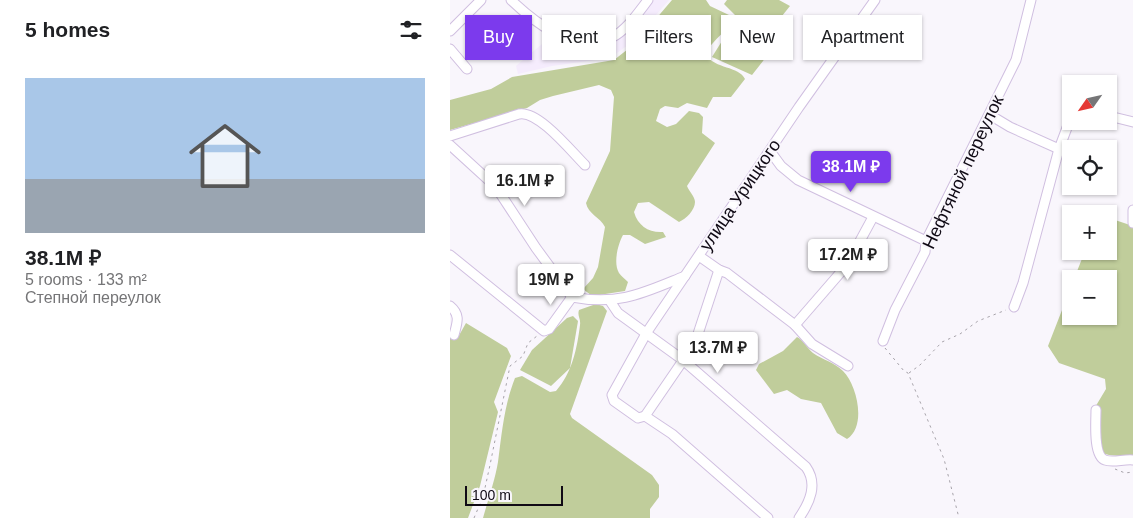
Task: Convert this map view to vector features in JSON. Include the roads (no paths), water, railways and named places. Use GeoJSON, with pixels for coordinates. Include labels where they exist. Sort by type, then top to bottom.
{"type":"FeatureCollection","features":[{"type":"Feature","properties":{"kind":"street"},"geometry":{"type":"LineString","coordinates":[[450,31],[481,0]]}},
{"type":"Feature","properties":{"kind":"street"},"geometry":{"type":"LineString","coordinates":[[511,0],[530,17],[552,31],[570,38],[593,42],[612,38],[632,21],[648,0]]}},
{"type":"Feature","properties":{"kind":"street","name":"улица Урицкого"},"geometry":{"type":"LineString","coordinates":[[645,416],[638,418],[614,401],[612,395],[647,332],[798,107],[875,0]]}},
{"type":"Feature","properties":{"kind":"street","name":"Нефтяной переулок"},"geometry":{"type":"LineString","coordinates":[[883,341],[895,310],[925,252],[926,241],[977,135],[990,115],[1016,60],[1031,0]]}},
{"type":"Feature","properties":{"kind":"street"},"geometry":{"type":"LineString","coordinates":[[450,49],[467,69]]}},
{"type":"Feature","properties":{"kind":"street"},"geometry":{"type":"LineString","coordinates":[[450,136],[519,114],[529,113],[539,119],[585,165]]}},
{"type":"Feature","properties":{"kind":"street"},"geometry":{"type":"LineString","coordinates":[[990,115],[1010,127],[1059,150]]}},
{"type":"Feature","properties":{"kind":"street"},"geometry":{"type":"LineString","coordinates":[[1118,118],[1133,122]]}},
{"type":"Feature","properties":{"kind":"street"},"geometry":{"type":"LineString","coordinates":[[1014,307],[1024,283],[1059,150],[1066,130]]}},
{"type":"Feature","properties":{"kind":"street"},"geometry":{"type":"LineString","coordinates":[[450,146],[496,188],[536,248],[572,297],[610,301],[635,296],[685,276]]}},
{"type":"Feature","properties":{"kind":"street"},"geometry":{"type":"LineString","coordinates":[[770,151],[781,166],[798,180],[926,241]]}},
{"type":"Feature","properties":{"kind":"street"},"geometry":{"type":"LineString","coordinates":[[794,325],[847,265],[874,217]]}},
{"type":"Feature","properties":{"kind":"street"},"geometry":{"type":"LineString","coordinates":[[450,255],[544,331],[549,329],[572,297]]}},
{"type":"Feature","properties":{"kind":"street"},"geometry":{"type":"LineString","coordinates":[[699,256],[719,270],[727,273],[794,325],[812,344],[848,366]]}},
{"type":"Feature","properties":{"kind":"street"},"geometry":{"type":"LineString","coordinates":[[719,270],[695,343],[645,416],[672,434],[768,518]]}},
{"type":"Feature","properties":{"kind":"street"},"geometry":{"type":"LineString","coordinates":[[610,301],[618,313],[684,360],[806,467],[810,476],[811,497],[799,518]]}},
{"type":"Feature","properties":{"kind":"street"},"geometry":{"type":"LineString","coordinates":[[450,306],[455,310],[458,318],[454,335]]}},
{"type":"Feature","properties":{"kind":"street"},"geometry":{"type":"LineString","coordinates":[[1096,410],[1097,450],[1099,456],[1106,461],[1133,460]]}}]}
